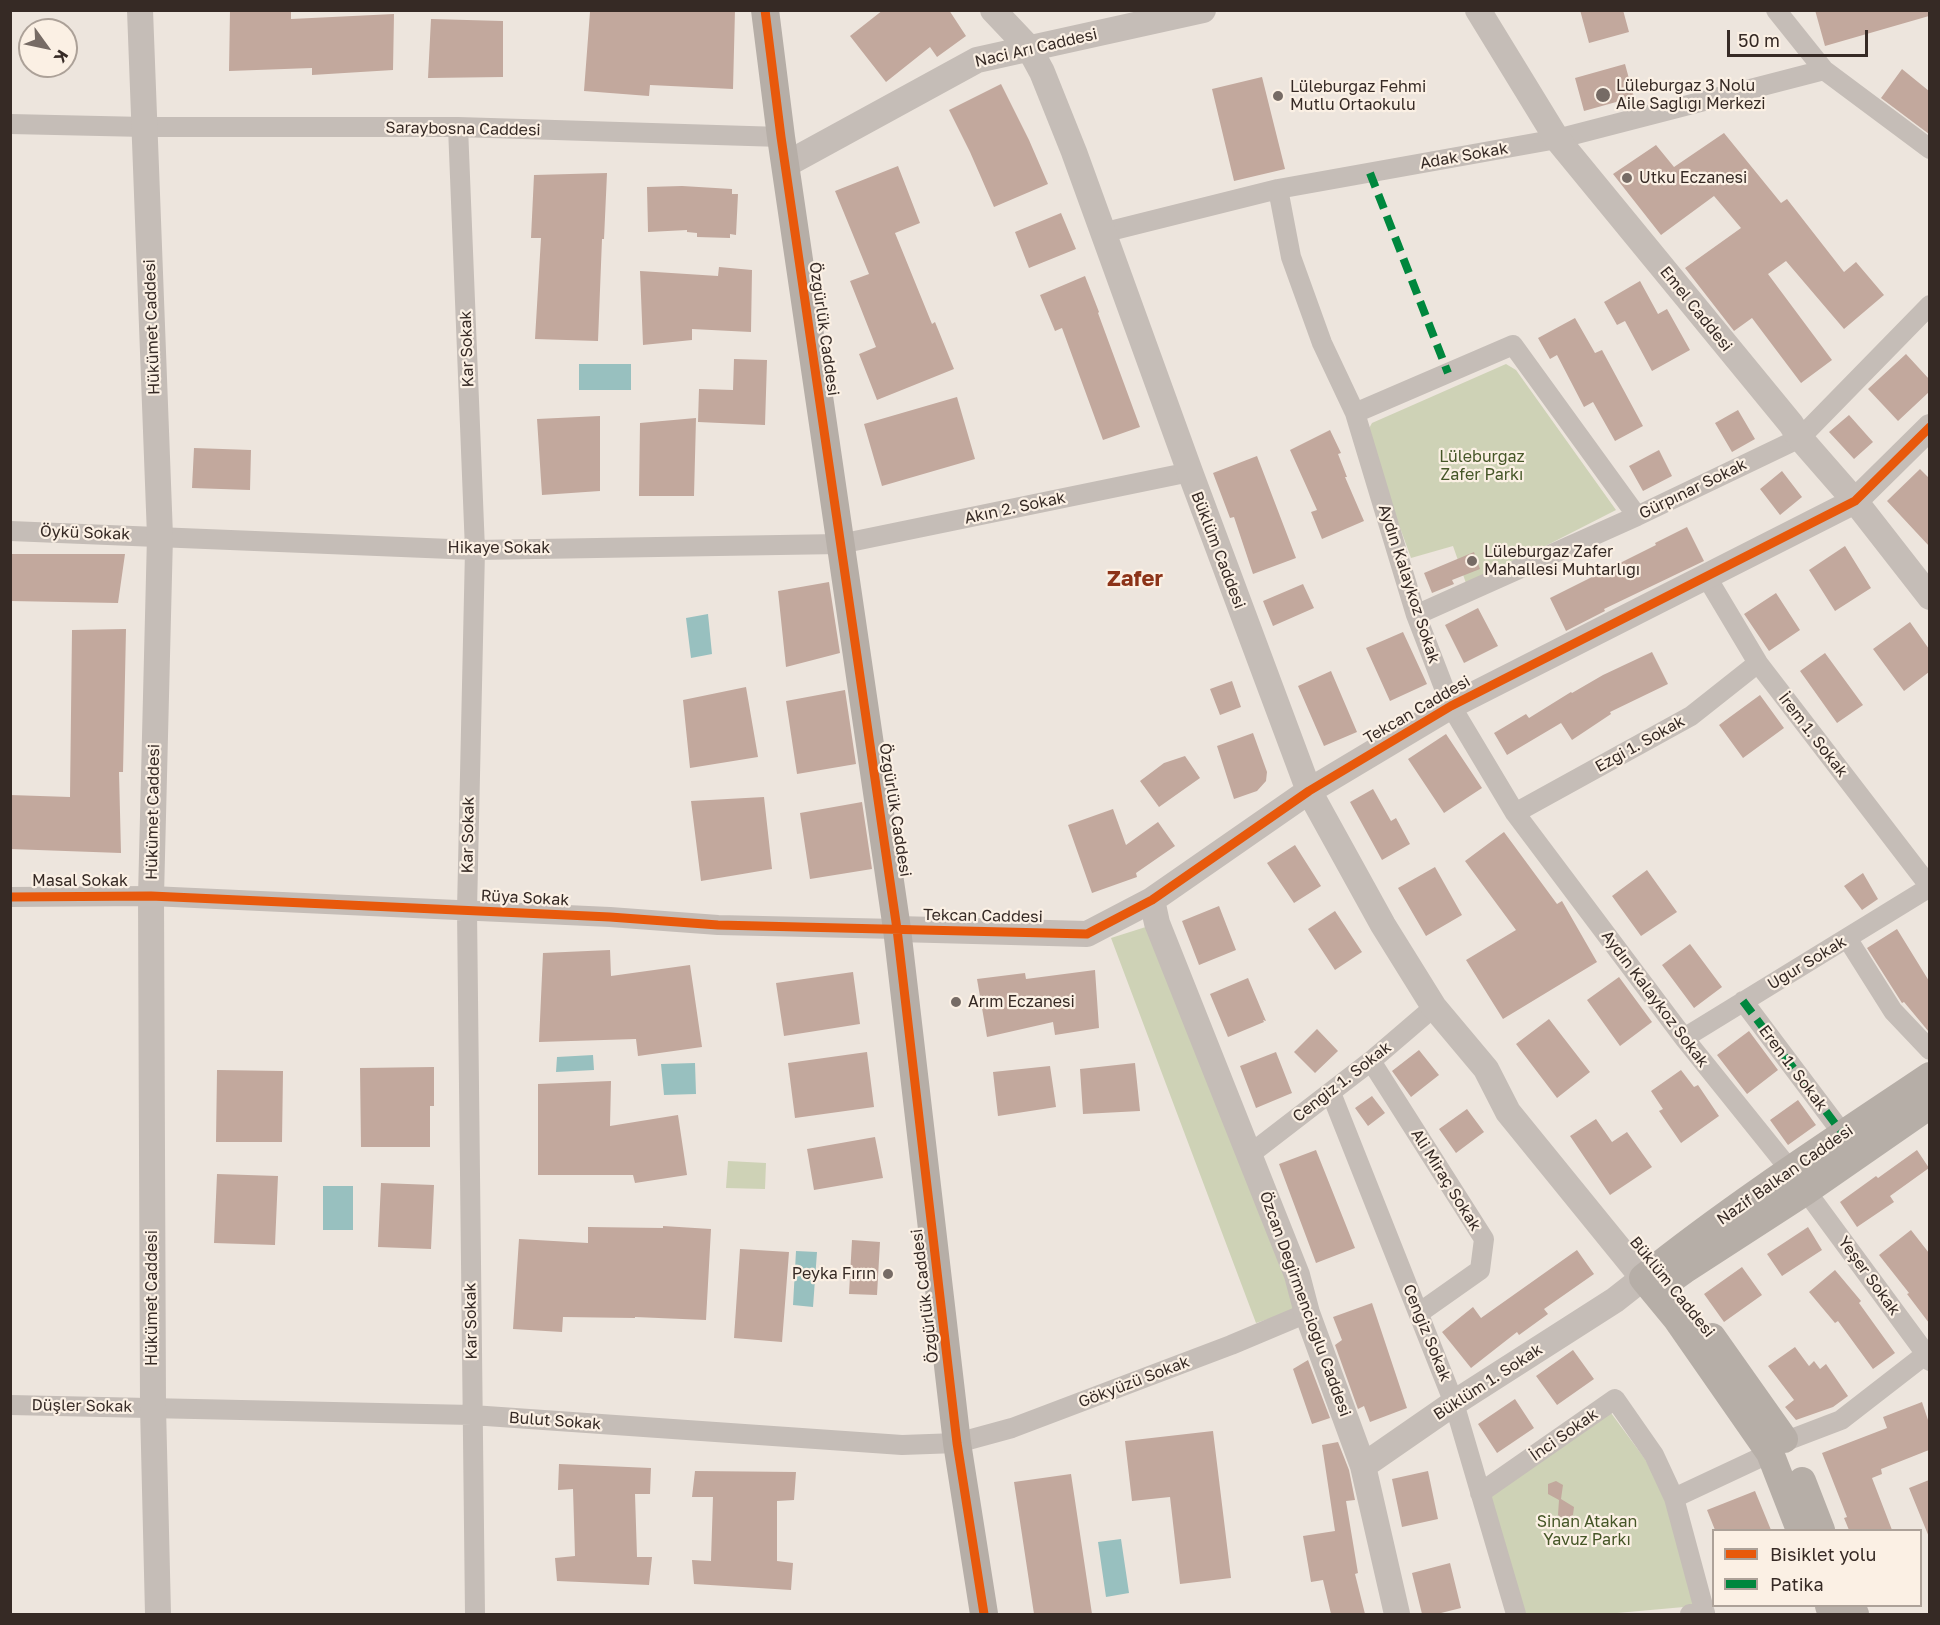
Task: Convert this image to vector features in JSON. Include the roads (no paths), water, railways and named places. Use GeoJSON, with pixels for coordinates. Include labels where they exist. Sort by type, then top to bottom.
{"type":"FeatureCollection","features":[{"type":"Feature","properties":{"kind":"main road","name":"Özgürlük Caddesi"},"geometry":{"type":"LineString","coordinates":[[765,10],[785,165],[897,929],[957,1443],[984,1614]]}},
{"type":"Feature","properties":{"kind":"main road","name":"Nazif Balkan Caddesi"},"geometry":{"type":"LineString","coordinates":[[1798,1181],[1843,1134],[1929,1076]]}},
{"type":"Feature","properties":{"kind":"main road","name":"Nazif Balkan Caddesi"},"geometry":{"type":"LineString","coordinates":[[1655,1280],[1798,1181],[1929,1105]]}},
{"type":"Feature","properties":{"kind":"main road","name":"Büklüm Caddesi"},"geometry":{"type":"LineString","coordinates":[[1655,1280],[1676,1318],[1778,1447],[1820,1529]]}},
{"type":"Feature","properties":{"kind":"main road","name":"Büklüm Caddesi"},"geometry":{"type":"LineString","coordinates":[[1778,1447],[1800,1529]]}},
{"type":"Feature","properties":{"kind":"street","name":"Hükümet Caddesi"},"geometry":{"type":"LineString","coordinates":[[140,10],[160,536],[150,896],[153,1407],[158,1614]]}},
{"type":"Feature","properties":{"kind":"street","name":"Büklüm Caddesi"},"geometry":{"type":"LineString","coordinates":[[993,10],[1029,48],[1042,72],[1070,142],[1309,790],[1383,925],[1434,1007],[1486,1069],[1508,1112],[1655,1280]]}},
{"type":"Feature","properties":{"kind":"street","name":"Naci Arı Caddesi"},"geometry":{"type":"LineString","coordinates":[[785,165],[977,60],[1203,10]]}},
{"type":"Feature","properties":{"kind":"street","name":"Emel Caddesi"},"geometry":{"type":"LineString","coordinates":[[1478,10],[1557,139],[1791,424],[1800,438],[1855,501],[1929,597]]}},
{"type":"Feature","properties":{"kind":"street"},"geometry":{"type":"LineString","coordinates":[[1776,10],[1824,70],[1929,149]]}},
{"type":"Feature","properties":{"kind":"street","name":"Adak Sokak"},"geometry":{"type":"LineString","coordinates":[[1102,233],[1278,189],[1557,139],[1824,70]]}},
{"type":"Feature","properties":{"kind":"street","name":"Saraybosna Caddesi"},"geometry":{"type":"LineString","coordinates":[[10,124],[145,128],[458,127],[781,137]]}},
{"type":"Feature","properties":{"kind":"street","name":"Kar Sokak"},"geometry":{"type":"LineString","coordinates":[[458,127],[475,550],[467,910],[475,1614]]}},
{"type":"Feature","properties":{"kind":"street","name":"Aydın Kalaykoz Sokak"},"geometry":{"type":"LineString","coordinates":[[1278,189],[1291,256],[1322,343],[1355,413],[1416,615],[1451,706],[1515,813],[1684,1038],[1798,1181]]}},
{"type":"Feature","properties":{"kind":"street","name":"Gürpınar Sokak"},"geometry":{"type":"LineString","coordinates":[[1416,615],[1637,516],[1800,438],[1929,305]]}},
{"type":"Feature","properties":{"kind":"street"},"geometry":{"type":"LineString","coordinates":[[1355,413],[1513,345],[1637,516]]}},
{"type":"Feature","properties":{"kind":"street","name":"Tekcan Caddesi"},"geometry":{"type":"LineString","coordinates":[[897,929],[1087,934],[1152,900],[1309,790],[1451,706],[1855,501],[1929,427]]}},
{"type":"Feature","properties":{"kind":"street","name":"Akın 2. Sokak"},"geometry":{"type":"LineString","coordinates":[[840,544],[1190,472]]}},
{"type":"Feature","properties":{"kind":"street","name":"Öykü Sokak"},"geometry":{"type":"LineString","coordinates":[[10,531],[160,536]]}},
{"type":"Feature","properties":{"kind":"street","name":"Hikaye Sokak"},"geometry":{"type":"LineString","coordinates":[[160,536],[475,550],[840,544]]}},
{"type":"Feature","properties":{"kind":"street","name":"İrem 1. Sokak"},"geometry":{"type":"LineString","coordinates":[[1706,576],[1758,663],[1929,887]]}},
{"type":"Feature","properties":{"kind":"street","name":"Ezgi 1. Sokak"},"geometry":{"type":"LineString","coordinates":[[1515,813],[1691,716],[1758,663]]}},
{"type":"Feature","properties":{"kind":"street","name":"Uğur Sokak"},"geometry":{"type":"LineString","coordinates":[[1684,1038],[1929,887]]}},
{"type":"Feature","properties":{"kind":"street","name":"Masal Sokak"},"geometry":{"type":"LineString","coordinates":[[10,897],[150,896]]}},
{"type":"Feature","properties":{"kind":"street","name":"Rüya Sokak"},"geometry":{"type":"LineString","coordinates":[[150,896],[610,917],[718,925],[897,929]]}},
{"type":"Feature","properties":{"kind":"street","name":"Özcan Değirmencioğlu Caddesi"},"geometry":{"type":"LineString","coordinates":[[1152,900],[1157,923],[1298,1275],[1307,1313],[1364,1466],[1397,1614]]}},
{"type":"Feature","properties":{"kind":"street"},"geometry":{"type":"LineString","coordinates":[[1847,938],[1893,1011],[1929,1050]]}},
{"type":"Feature","properties":{"kind":"street","name":"Eren 1. Sokak"},"geometry":{"type":"LineString","coordinates":[[1743,1002],[1843,1134]]}},
{"type":"Feature","properties":{"kind":"street","name":"Cengiz 1. Sokak"},"geometry":{"type":"LineString","coordinates":[[1249,1155],[1371,1061],[1434,1007]]}},
{"type":"Feature","properties":{"kind":"street","name":"Ali Miraç Sokak"},"geometry":{"type":"LineString","coordinates":[[1371,1061],[1484,1239],[1480,1270],[1419,1313]]}},
{"type":"Feature","properties":{"kind":"street","name":"Cengiz Sokak"},"geometry":{"type":"LineString","coordinates":[[1331,1093],[1454,1403],[1516,1614]]}},
{"type":"Feature","properties":{"kind":"street","name":"Yeşer Sokak"},"geometry":{"type":"LineString","coordinates":[[1798,1181],[1928,1355]]}},
{"type":"Feature","properties":{"kind":"street","name":"Büklüm 1. Sokak"},"geometry":{"type":"LineString","coordinates":[[1364,1466],[1454,1403],[1615,1300],[1655,1280]]}},
{"type":"Feature","properties":{"kind":"street","name":"Gökyüzü Sokak"},"geometry":{"type":"LineString","coordinates":[[957,1443],[1012,1428],[1231,1346],[1307,1313]]}},
{"type":"Feature","properties":{"kind":"street"},"geometry":{"type":"LineString","coordinates":[[1690,1614],[1705,1613],[1674,1498],[1778,1447],[1841,1420],[1928,1355]]}},
{"type":"Feature","properties":{"kind":"street","name":"İnci Sokak"},"geometry":{"type":"LineString","coordinates":[[1480,1493],[1615,1399],[1654,1455],[1674,1498]]}},
{"type":"Feature","properties":{"kind":"street","name":"Düşler Sokak"},"geometry":{"type":"LineString","coordinates":[[10,1405],[153,1407]]}},
{"type":"Feature","properties":{"kind":"street","name":"Bulut Sokak"},"geometry":{"type":"LineString","coordinates":[[153,1407],[472,1415],[902,1445],[957,1443]]}},
{"type":"Feature","properties":{"kind":"water"},"geometry":{"type":"Polygon","coordinates":[[[579,364],[631,364],[631,390],[579,390],[579,364]]]}},
{"type":"Feature","properties":{"kind":"water"},"geometry":{"type":"Polygon","coordinates":[[[708,614],[712,654],[691,658],[686,618],[708,614]]]}},
{"type":"Feature","properties":{"kind":"water"},"geometry":{"type":"Polygon","coordinates":[[[593,1055],[594,1070],[556,1072],[557,1057],[593,1055]]]}},
{"type":"Feature","properties":{"kind":"water"},"geometry":{"type":"Polygon","coordinates":[[[695,1063],[696,1094],[664,1095],[661,1064],[695,1063]]]}},
{"type":"Feature","properties":{"kind":"water"},"geometry":{"type":"Polygon","coordinates":[[[323,1186],[353,1186],[353,1230],[323,1230],[323,1186]]]}},
{"type":"Feature","properties":{"kind":"water"},"geometry":{"type":"Polygon","coordinates":[[[796,1251],[817,1252],[813,1307],[793,1305],[796,1251]]]}},
{"type":"Feature","properties":{"kind":"water"},"geometry":{"type":"Polygon","coordinates":[[[1121,1539],[1129,1593],[1106,1597],[1098,1542],[1121,1539]]]}},
{"type":"Feature","properties":{"kind":"place","name":"Lüleburgaz 3 Nolu Aile Sağlığı Merkezi"},"geometry":{"type":"Point","coordinates":[1603,95]}},
{"type":"Feature","properties":{"kind":"place","name":"Lüleburgaz Fehmi Mutlu Ortaokulu"},"geometry":{"type":"Point","coordinates":[1278,96]}},
{"type":"Feature","properties":{"kind":"place","name":"Utku Eczanesi"},"geometry":{"type":"Point","coordinates":[1627,178]}},
{"type":"Feature","properties":{"kind":"place","name":"Lüleburgaz Zafer Mahallesi Muhtarlığı"},"geometry":{"type":"Point","coordinates":[1472,561]}},
{"type":"Feature","properties":{"kind":"place","name":"Arım Eczanesi"},"geometry":{"type":"Point","coordinates":[956,1002]}},
{"type":"Feature","properties":{"kind":"place","name":"Peyka Fırın"},"geometry":{"type":"Point","coordinates":[888,1274]}},
{"type":"Feature","properties":{"kind":"district","name":"Zafer"},"geometry":{"type":"Point","coordinates":[1135,579]}},
{"type":"Feature","properties":{"kind":"park label","name":"Lüleburgaz Zafer Parkı"},"geometry":{"type":"Point","coordinates":[1482,466]}},
{"type":"Feature","properties":{"kind":"park label","name":"Sinan Atakan Yavuz Parkı"},"geometry":{"type":"Point","coordinates":[1587,1531]}}]}
